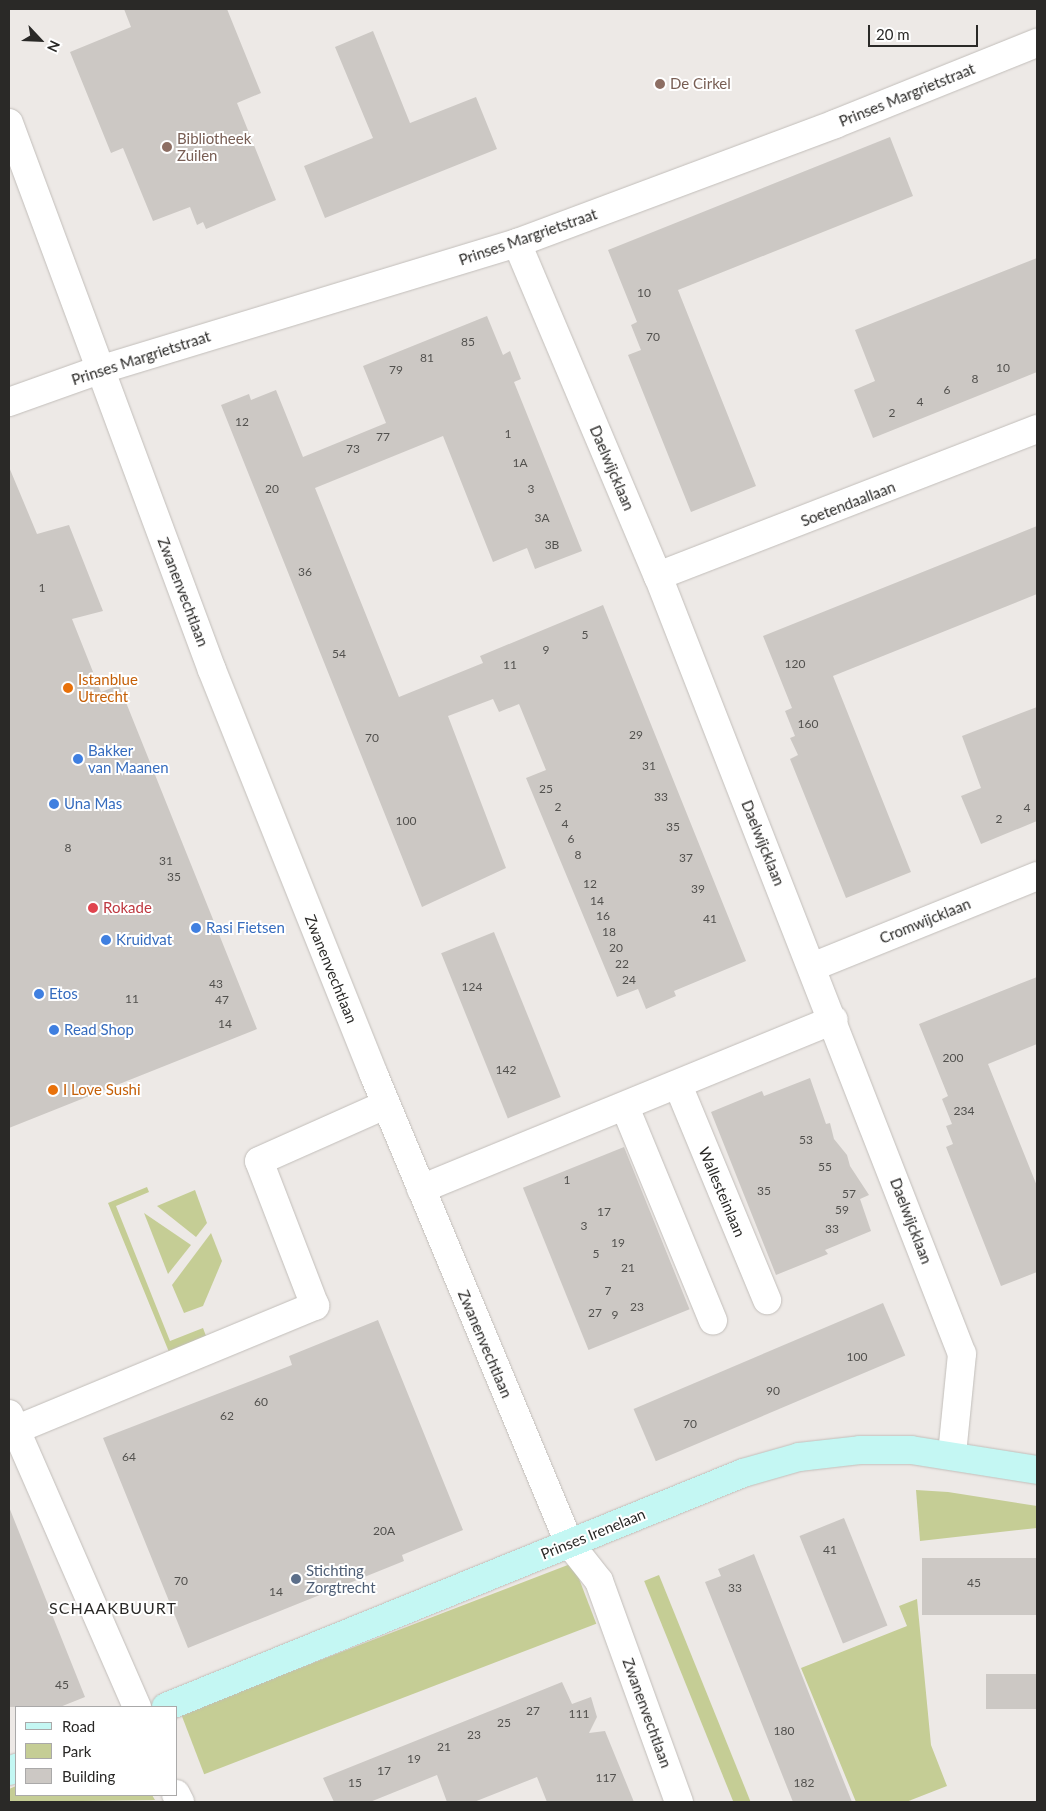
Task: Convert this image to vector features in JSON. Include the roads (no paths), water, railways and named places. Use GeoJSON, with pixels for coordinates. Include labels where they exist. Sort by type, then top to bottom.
{"type":"FeatureCollection","features":[{"type":"Feature","properties":{"kind":"street","name":"Prinses Margrietstraat"},"geometry":{"type":"LineString","coordinates":[[9,402],[99,370],[517,243],[835,124],[1037,43]]}},
{"type":"Feature","properties":{"kind":"street","name":"Zwanenvechtlaan"},"geometry":{"type":"LineString","coordinates":[[9,123],[99,370],[216,679],[386,1105],[569,1543],[599,1581],[679,1802]]}},
{"type":"Feature","properties":{"kind":"street","name":"Daelwijcklaan"},"geometry":{"type":"LineString","coordinates":[[517,243],[658,576],[834,1020],[962,1354],[952,1455]]}},
{"type":"Feature","properties":{"kind":"street","name":"Soetendaallaan"},"geometry":{"type":"LineString","coordinates":[[658,576],[1037,429]]}},
{"type":"Feature","properties":{"kind":"street","name":"Cromwijcklaan"},"geometry":{"type":"LineString","coordinates":[[812,967],[1037,876]]}},
{"type":"Feature","properties":{"kind":"street"},"geometry":{"type":"LineString","coordinates":[[421,1189],[834,1020]]}},
{"type":"Feature","properties":{"kind":"street","name":"Wallesteinlaan"},"geometry":{"type":"LineString","coordinates":[[678,1085],[767,1300]]}},
{"type":"Feature","properties":{"kind":"street"},"geometry":{"type":"LineString","coordinates":[[137,1706],[12,1422],[315,1306],[259,1161],[386,1105]]}},
{"type":"Feature","properties":{"kind":"street"},"geometry":{"type":"LineString","coordinates":[[625,1107],[713,1321]]}},
{"type":"Feature","properties":{"kind":"street","name":"Prinses Irenelaan"},"geometry":{"type":"LineString","coordinates":[[169,1706],[381,1622],[743,1473],[799,1457],[884,1449],[952,1455],[1037,1470]]}},
{"type":"Feature","properties":{"kind":"place","name":"De Cirkel"},"geometry":{"type":"Point","coordinates":[660,84]}},
{"type":"Feature","properties":{"kind":"place","name":"Bibliotheek Zuilen"},"geometry":{"type":"Point","coordinates":[167,147]}},
{"type":"Feature","properties":{"kind":"place","name":"Istanblue Utrecht"},"geometry":{"type":"Point","coordinates":[68,688]}},
{"type":"Feature","properties":{"kind":"place","name":"Bakker van Maanen"},"geometry":{"type":"Point","coordinates":[78,759]}},
{"type":"Feature","properties":{"kind":"place","name":"Una Mas"},"geometry":{"type":"Point","coordinates":[54,804]}},
{"type":"Feature","properties":{"kind":"place","name":"Rokade"},"geometry":{"type":"Point","coordinates":[93,908]}},
{"type":"Feature","properties":{"kind":"place","name":"Rasi Fietsen"},"geometry":{"type":"Point","coordinates":[196,928]}},
{"type":"Feature","properties":{"kind":"place","name":"Kruidvat"},"geometry":{"type":"Point","coordinates":[106,940]}},
{"type":"Feature","properties":{"kind":"place","name":"Etos"},"geometry":{"type":"Point","coordinates":[39,994]}},
{"type":"Feature","properties":{"kind":"place","name":"Read Shop"},"geometry":{"type":"Point","coordinates":[54,1030]}},
{"type":"Feature","properties":{"kind":"place","name":"I Love Sushi"},"geometry":{"type":"Point","coordinates":[53,1090]}},
{"type":"Feature","properties":{"kind":"place","name":"Stichting Zorgtrecht"},"geometry":{"type":"Point","coordinates":[296,1579]}},
{"type":"Feature","properties":{"kind":"district","name":"SCHAAKBUURT"},"geometry":{"type":"Point","coordinates":[113,1608]}}]}
